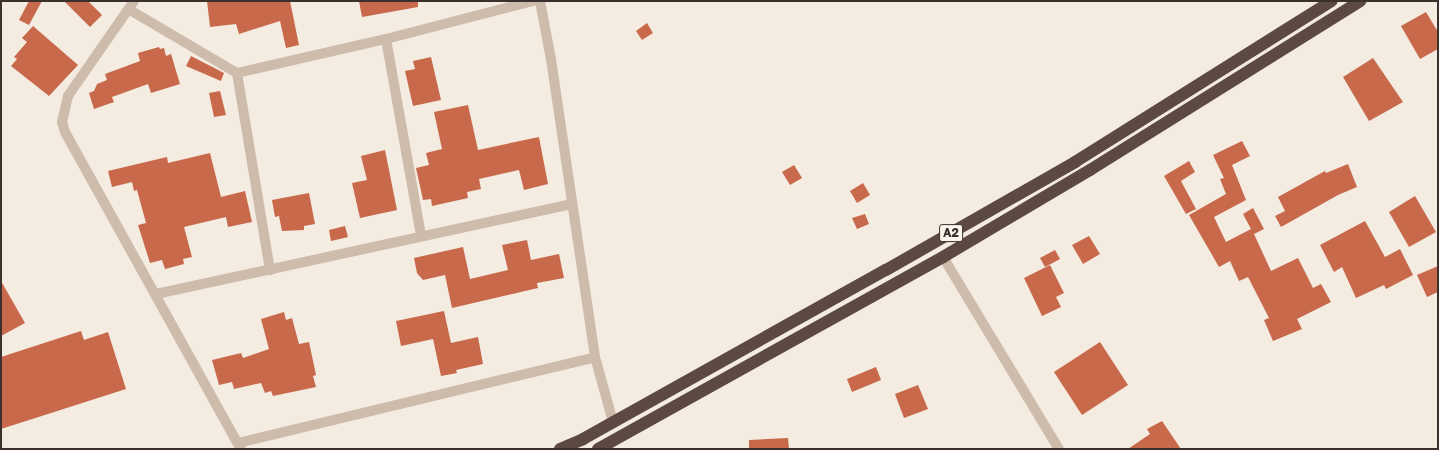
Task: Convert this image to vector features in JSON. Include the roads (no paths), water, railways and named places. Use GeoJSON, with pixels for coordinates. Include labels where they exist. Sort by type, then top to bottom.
{"type":"FeatureCollection","features":[{"type":"Feature","properties":{"kind":"highway","name":"A2"},"geometry":{"type":"LineString","coordinates":[[560,449],[613,422],[1075,162],[1332,1]]}},
{"type":"Feature","properties":{"kind":"highway","name":"A2"},"geometry":{"type":"LineString","coordinates":[[598,449],[943,257],[1090,170],[1360,1]]}},
{"type":"Feature","properties":{"kind":"street"},"geometry":{"type":"LineString","coordinates":[[533,1],[386,39],[237,73],[132,6],[68,96],[62,122],[65,132],[240,446],[595,357]]}},
{"type":"Feature","properties":{"kind":"street"},"geometry":{"type":"LineString","coordinates":[[540,1],[595,357],[613,422]]}},
{"type":"Feature","properties":{"kind":"street"},"geometry":{"type":"LineString","coordinates":[[386,39],[421,236]]}},
{"type":"Feature","properties":{"kind":"street"},"geometry":{"type":"LineString","coordinates":[[237,73],[270,270]]}},
{"type":"Feature","properties":{"kind":"street"},"geometry":{"type":"LineString","coordinates":[[156,294],[572,204]]}},
{"type":"Feature","properties":{"kind":"street"},"geometry":{"type":"LineString","coordinates":[[943,257],[1059,449]]}}]}
